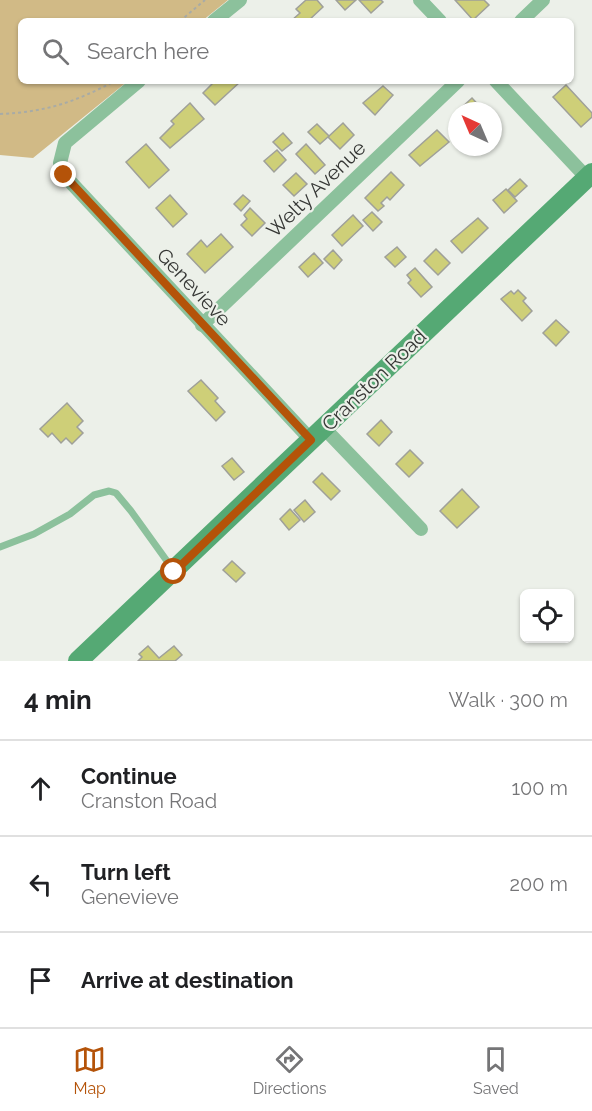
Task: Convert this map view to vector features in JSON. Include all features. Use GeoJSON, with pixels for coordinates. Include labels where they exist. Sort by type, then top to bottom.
{"type":"FeatureCollection","features":[{"type":"Feature","properties":{"kind":"street"},"geometry":{"type":"LineString","coordinates":[[218,18],[240,0]]}},
{"type":"Feature","properties":{"kind":"street"},"geometry":{"type":"LineString","coordinates":[[420,0],[437,18]]}},
{"type":"Feature","properties":{"kind":"street"},"geometry":{"type":"LineString","coordinates":[[524,18],[543,0]]}},
{"type":"Feature","properties":{"kind":"street","name":"Genevieve"},"geometry":{"type":"LineString","coordinates":[[135,84],[65,143],[60,163],[64,175],[202,325],[421,529]]}},
{"type":"Feature","properties":{"kind":"street","name":"Welty Avenue"},"geometry":{"type":"LineString","coordinates":[[202,325],[455,84]]}},
{"type":"Feature","properties":{"kind":"street"},"geometry":{"type":"LineString","coordinates":[[499,84],[590,176]]}},
{"type":"Feature","properties":{"kind":"street","name":"Cranston Road"},"geometry":{"type":"LineString","coordinates":[[78,661],[590,176]]}},
{"type":"Feature","properties":{"kind":"lane"},"geometry":{"type":"LineString","coordinates":[[0,547],[34,534],[70,514],[94,495],[109,491],[116,493],[131,511],[174,572]]}},
{"type":"Feature","properties":{"kind":"path"},"geometry":{"type":"LineString","coordinates":[[184,18],[206,0]]}},
{"type":"Feature","properties":{"kind":"path"},"geometry":{"type":"LineString","coordinates":[[0,114],[50,109],[79,100],[110,84]]}},
{"type":"Feature","properties":{"kind":"shaded area"},"geometry":{"type":"Polygon","coordinates":[[[0,0],[228,0],[206,18],[18,18],[18,84],[124,84],[33,158],[0,155],[0,0]]]}},
{"type":"Feature","properties":{"kind":"building"},"geometry":{"type":"Polygon","coordinates":[[[306,0],[317,0],[323,7],[311,18],[294,18],[300,13],[296,9],[306,0]]]}},
{"type":"Feature","properties":{"kind":"building"},"geometry":{"type":"Polygon","coordinates":[[[336,0],[356,0],[345,10],[336,0]]]}},
{"type":"Feature","properties":{"kind":"building"},"geometry":{"type":"Polygon","coordinates":[[[359,0],[381,0],[383,2],[371,13],[359,0]]]}},
{"type":"Feature","properties":{"kind":"building"},"geometry":{"type":"Polygon","coordinates":[[[455,0],[484,0],[489,5],[475,18],[471,18],[455,0]]]}},
{"type":"Feature","properties":{"kind":"building"},"geometry":{"type":"Polygon","coordinates":[[[212,84],[238,84],[215,105],[203,93],[212,84]]]}},
{"type":"Feature","properties":{"kind":"building"},"geometry":{"type":"Polygon","coordinates":[[[566,85],[592,113],[592,117],[581,127],[553,97],[566,85]]]}},
{"type":"Feature","properties":{"kind":"building"},"geometry":{"type":"Polygon","coordinates":[[[383,86],[393,95],[375,115],[363,103],[383,86]]]}},
{"type":"Feature","properties":{"kind":"building"},"geometry":{"type":"Polygon","coordinates":[[[190,103],[204,119],[170,148],[160,138],[174,124],[171,121],[190,103]]]}},
{"type":"Feature","properties":{"kind":"building"},"geometry":{"type":"Polygon","coordinates":[[[343,123],[354,135],[340,149],[328,137],[343,123]]]}},
{"type":"Feature","properties":{"kind":"building"},"geometry":{"type":"Polygon","coordinates":[[[317,124],[329,136],[320,144],[308,132],[317,124]]]}},
{"type":"Feature","properties":{"kind":"building"},"geometry":{"type":"Polygon","coordinates":[[[437,130],[448,141],[420,166],[409,155],[437,130]]]}},
{"type":"Feature","properties":{"kind":"building"},"geometry":{"type":"Polygon","coordinates":[[[283,133],[292,143],[282,151],[273,142],[283,133]]]}},
{"type":"Feature","properties":{"kind":"building"},"geometry":{"type":"Polygon","coordinates":[[[146,144],[169,170],[149,188],[126,162],[146,144]]]}},
{"type":"Feature","properties":{"kind":"building"},"geometry":{"type":"Polygon","coordinates":[[[306,144],[325,165],[315,174],[296,154],[306,144]]]}},
{"type":"Feature","properties":{"kind":"building"},"geometry":{"type":"Polygon","coordinates":[[[277,150],[286,160],[274,172],[264,161],[277,150]]]}},
{"type":"Feature","properties":{"kind":"building"},"geometry":{"type":"Polygon","coordinates":[[[391,172],[404,185],[390,200],[387,197],[381,203],[384,206],[378,211],[365,198],[391,172]]]}},
{"type":"Feature","properties":{"kind":"building"},"geometry":{"type":"Polygon","coordinates":[[[296,173],[307,184],[294,196],[283,185],[296,173]]]}},
{"type":"Feature","properties":{"kind":"building"},"geometry":{"type":"Polygon","coordinates":[[[520,179],[527,186],[515,197],[508,190],[520,179]]]}},
{"type":"Feature","properties":{"kind":"building"},"geometry":{"type":"Polygon","coordinates":[[[506,189],[517,201],[504,213],[493,200],[506,189]]]}},
{"type":"Feature","properties":{"kind":"building"},"geometry":{"type":"Polygon","coordinates":[[[170,195],[187,214],[173,227],[156,208],[170,195]]]}},
{"type":"Feature","properties":{"kind":"building"},"geometry":{"type":"Polygon","coordinates":[[[243,195],[250,201],[241,211],[234,204],[243,195]]]}},
{"type":"Feature","properties":{"kind":"building"},"geometry":{"type":"Polygon","coordinates":[[[250,208],[265,223],[252,236],[241,225],[247,219],[244,215],[250,208]]]}},
{"type":"Feature","properties":{"kind":"building"},"geometry":{"type":"Polygon","coordinates":[[[372,212],[382,222],[373,231],[363,220],[372,212]]]}},
{"type":"Feature","properties":{"kind":"building"},"geometry":{"type":"Polygon","coordinates":[[[353,215],[363,226],[342,246],[332,235],[353,215]]]}},
{"type":"Feature","properties":{"kind":"building"},"geometry":{"type":"Polygon","coordinates":[[[478,218],[488,228],[462,253],[451,241],[478,218]]]}},
{"type":"Feature","properties":{"kind":"building"},"geometry":{"type":"Polygon","coordinates":[[[221,234],[233,247],[205,273],[187,254],[201,240],[207,247],[221,234]]]}},
{"type":"Feature","properties":{"kind":"building"},"geometry":{"type":"Polygon","coordinates":[[[397,247],[406,257],[395,267],[385,257],[397,247]]]}},
{"type":"Feature","properties":{"kind":"building"},"geometry":{"type":"Polygon","coordinates":[[[436,249],[450,263],[438,275],[424,261],[436,249]]]}},
{"type":"Feature","properties":{"kind":"building"},"geometry":{"type":"Polygon","coordinates":[[[333,250],[342,260],[334,269],[324,259],[333,250]]]}},
{"type":"Feature","properties":{"kind":"building"},"geometry":{"type":"Polygon","coordinates":[[[314,253],[323,263],[308,277],[299,267],[314,253]]]}},
{"type":"Feature","properties":{"kind":"building"},"geometry":{"type":"Polygon","coordinates":[[[415,268],[432,287],[421,297],[408,283],[411,280],[407,275],[415,268]]]}},
{"type":"Feature","properties":{"kind":"building"},"geometry":{"type":"Polygon","coordinates":[[[518,290],[526,298],[523,301],[532,311],[522,321],[501,299],[511,291],[514,294],[518,290]]]}},
{"type":"Feature","properties":{"kind":"building"},"geometry":{"type":"Polygon","coordinates":[[[556,320],[569,332],[556,346],[543,333],[556,320]]]}},
{"type":"Feature","properties":{"kind":"building"},"geometry":{"type":"Polygon","coordinates":[[[201,380],[218,398],[215,401],[225,412],[216,421],[188,391],[201,380]]]}},
{"type":"Feature","properties":{"kind":"building"},"geometry":{"type":"Polygon","coordinates":[[[67,403],[83,421],[77,427],[83,433],[72,444],[66,438],[61,443],[52,433],[48,437],[40,429],[67,403]]]}},
{"type":"Feature","properties":{"kind":"building"},"geometry":{"type":"Polygon","coordinates":[[[381,420],[392,432],[379,446],[367,434],[381,420]]]}},
{"type":"Feature","properties":{"kind":"building"},"geometry":{"type":"Polygon","coordinates":[[[410,450],[423,463],[409,477],[396,464],[410,450]]]}},
{"type":"Feature","properties":{"kind":"building"},"geometry":{"type":"Polygon","coordinates":[[[232,458],[244,472],[234,480],[222,466],[232,458]]]}},
{"type":"Feature","properties":{"kind":"building"},"geometry":{"type":"Polygon","coordinates":[[[322,473],[340,491],[331,500],[313,482],[322,473]]]}},
{"type":"Feature","properties":{"kind":"building"},"geometry":{"type":"Polygon","coordinates":[[[462,489],[479,507],[457,528],[440,511],[462,489]]]}},
{"type":"Feature","properties":{"kind":"building"},"geometry":{"type":"Polygon","coordinates":[[[305,500],[315,512],[304,522],[294,510],[305,500]]]}},
{"type":"Feature","properties":{"kind":"building"},"geometry":{"type":"Polygon","coordinates":[[[290,509],[300,520],[289,530],[280,519],[290,509]]]}},
{"type":"Feature","properties":{"kind":"building"},"geometry":{"type":"Polygon","coordinates":[[[232,561],[245,573],[236,582],[223,570],[232,561]]]}},
{"type":"Feature","properties":{"kind":"building"},"geometry":{"type":"Polygon","coordinates":[[[148,646],[159,658],[174,646],[182,655],[175,661],[138,661],[142,657],[139,654],[148,646]]]}},
{"type":"Feature","properties":{"kind":"route"},"geometry":{"type":"LineString","coordinates":[[64,175],[311,440],[174,572]]}}]}
